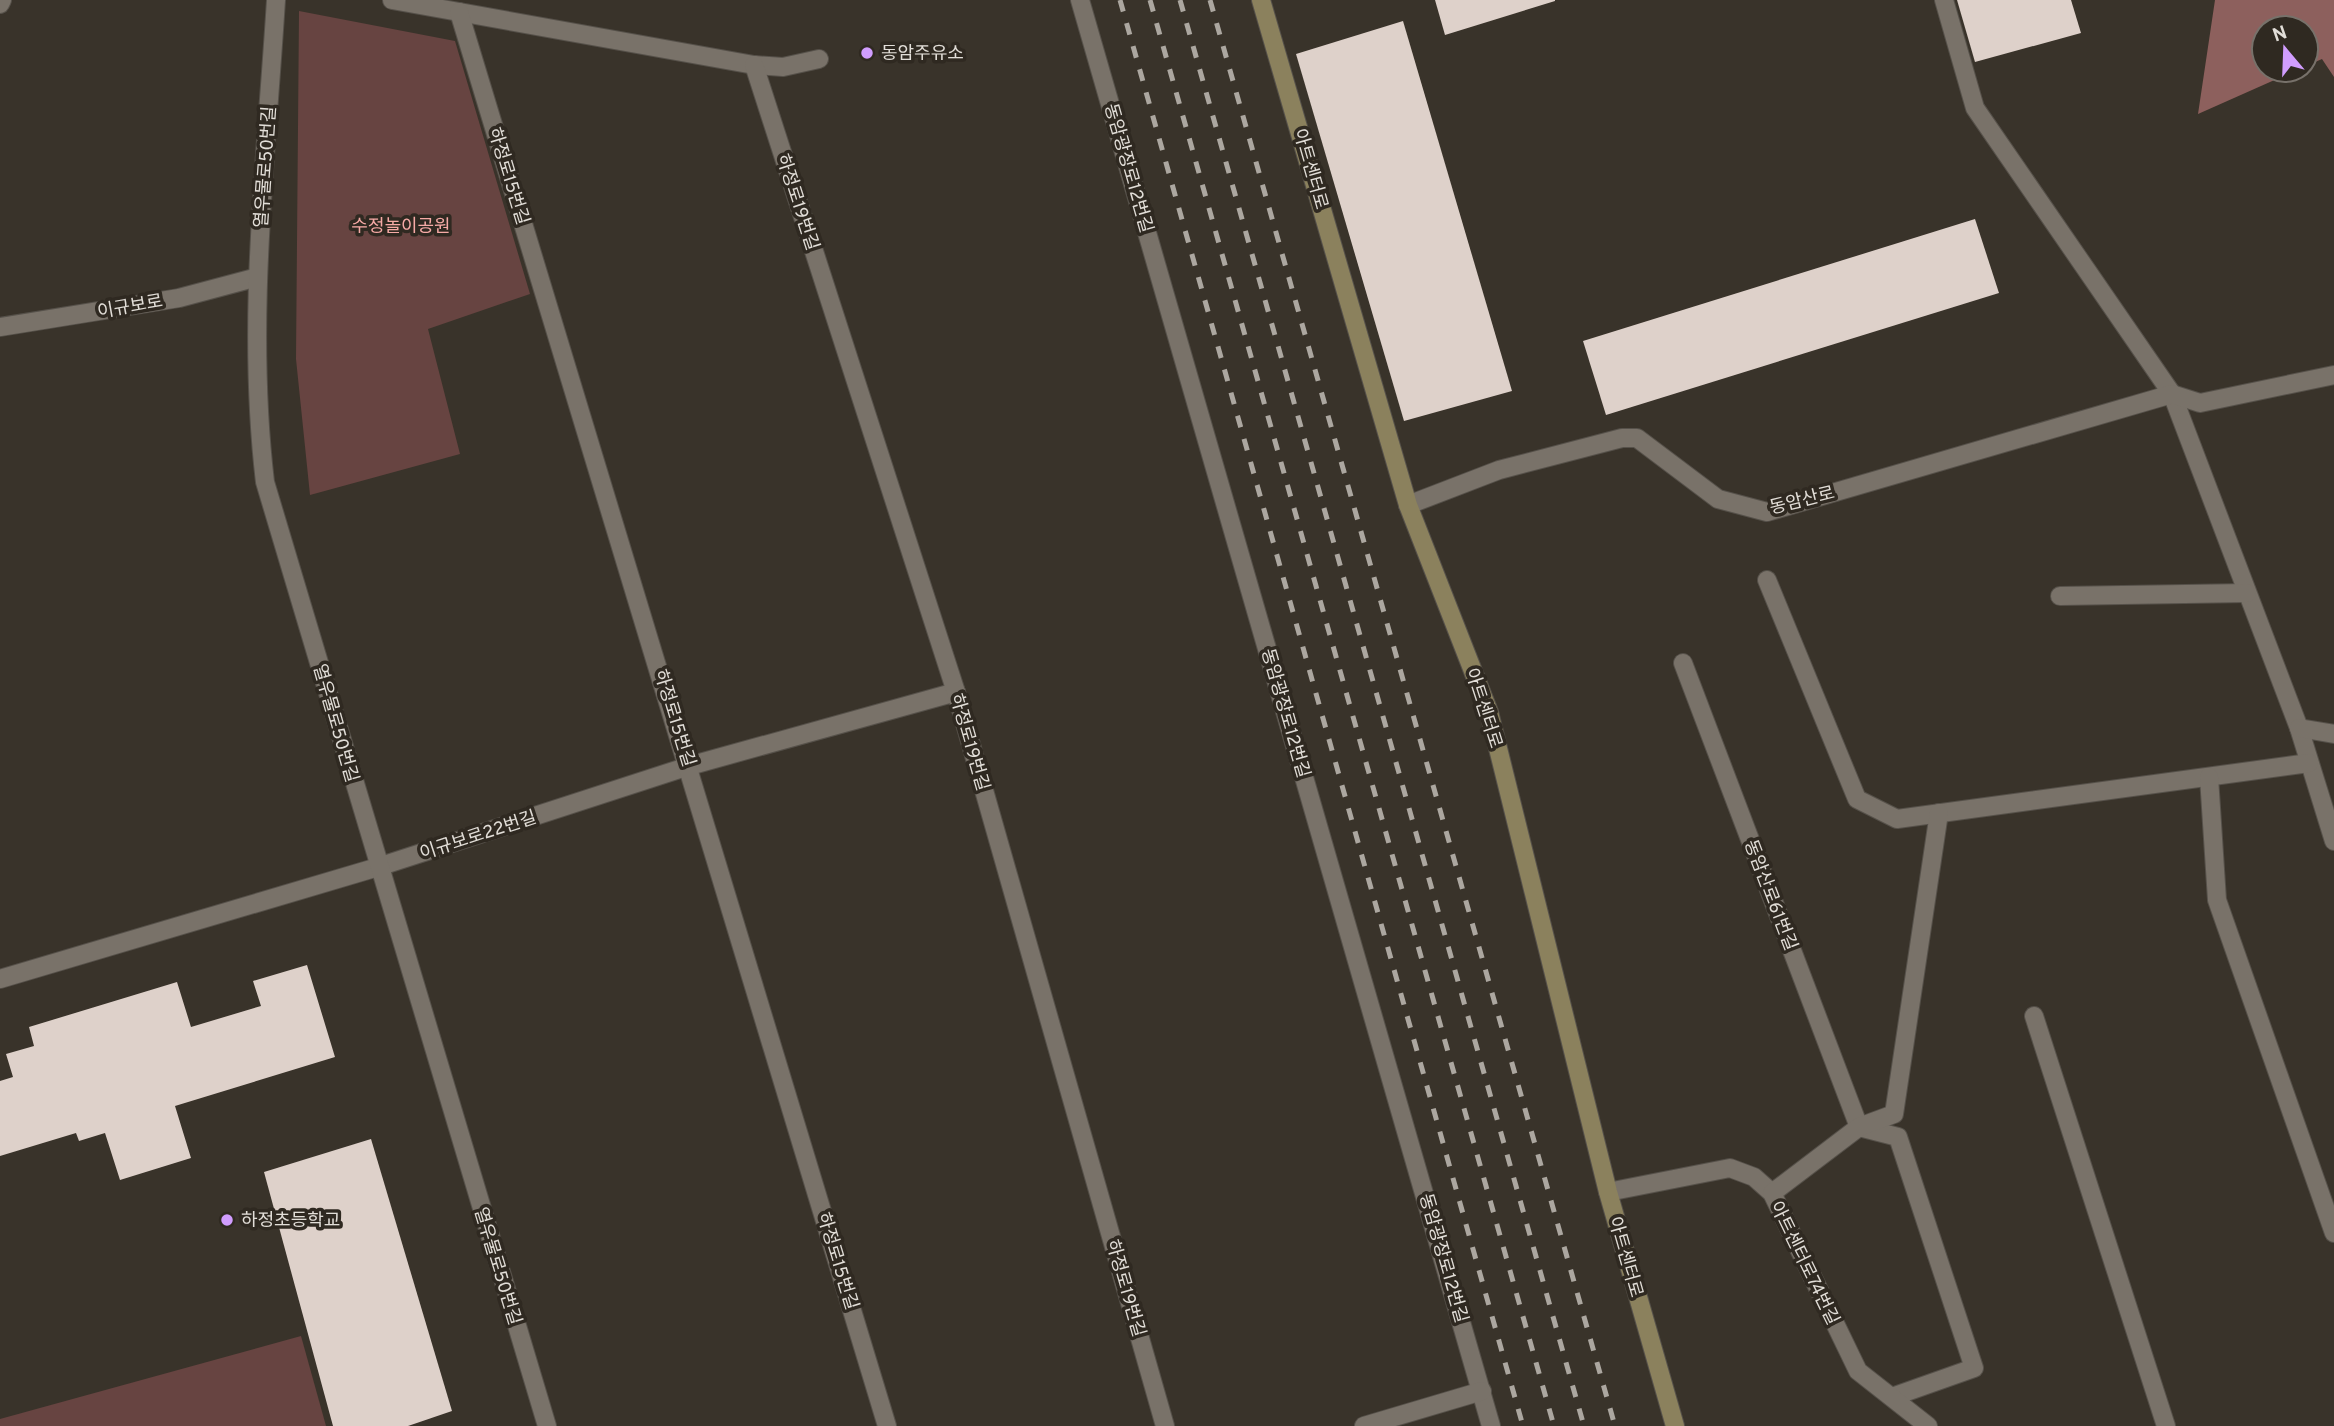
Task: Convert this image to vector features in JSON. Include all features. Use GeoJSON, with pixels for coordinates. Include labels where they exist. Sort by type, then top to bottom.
{"type":"FeatureCollection","features":[{"type":"Feature","properties":{"kind":"street","name":"열우물로50번길"},"geometry":{"type":"LineString","coordinates":[[276,0],[258,277],[259,433],[265,482],[547,1426]]}},
{"type":"Feature","properties":{"kind":"street"},"geometry":{"type":"LineString","coordinates":[[392,0],[754,65],[783,67],[818,59]]}},
{"type":"Feature","properties":{"kind":"street","name":"동암광장로12번길"},"geometry":{"type":"LineString","coordinates":[[1080,0],[1491,1426]]}},
{"type":"Feature","properties":{"kind":"street","name":"아트센터로"},"geometry":{"type":"LineString","coordinates":[[1261,0],[1408,505],[1489,712],[1608,1192],[1675,1426]]}},
{"type":"Feature","properties":{"kind":"street"},"geometry":{"type":"LineString","coordinates":[[1944,0],[1975,108],[2172,394],[2299,729],[2334,841]]}},
{"type":"Feature","properties":{"kind":"street","name":"하정로15번길"},"geometry":{"type":"LineString","coordinates":[[459,12],[887,1426]]}},
{"type":"Feature","properties":{"kind":"street","name":"하정로19번길"},"geometry":{"type":"LineString","coordinates":[[754,65],[956,692],[1166,1426]]}},
{"type":"Feature","properties":{"kind":"street","name":"이규보로"},"geometry":{"type":"LineString","coordinates":[[0,327],[179,298],[258,277]]}},
{"type":"Feature","properties":{"kind":"street","name":"동암산로"},"geometry":{"type":"LineString","coordinates":[[1408,505],[1499,470],[1622,438],[1637,438],[1718,499],[1767,512],[2172,394],[2200,403],[2334,375]]}},
{"type":"Feature","properties":{"kind":"street"},"geometry":{"type":"LineString","coordinates":[[1767,580],[1857,799],[1897,818],[2309,764]]}},
{"type":"Feature","properties":{"kind":"street"},"geometry":{"type":"LineString","coordinates":[[2060,596],[2247,593]]}},
{"type":"Feature","properties":{"kind":"street","name":"동암산로61번길"},"geometry":{"type":"LineString","coordinates":[[1683,663],[1859,1127]]}},
{"type":"Feature","properties":{"kind":"street","name":"이규보로22번길"},"geometry":{"type":"LineString","coordinates":[[0,979],[378,867],[689,766],[956,692]]}},
{"type":"Feature","properties":{"kind":"street"},"geometry":{"type":"LineString","coordinates":[[2299,729],[2334,734]]}},
{"type":"Feature","properties":{"kind":"street"},"geometry":{"type":"LineString","coordinates":[[2209,777],[2217,900],[2334,1233]]}},
{"type":"Feature","properties":{"kind":"street"},"geometry":{"type":"LineString","coordinates":[[1772,1193],[1859,1127],[1894,1114],[1939,813]]}},
{"type":"Feature","properties":{"kind":"street"},"geometry":{"type":"LineString","coordinates":[[2034,1016],[2166,1426]]}},
{"type":"Feature","properties":{"kind":"street"},"geometry":{"type":"LineString","coordinates":[[1859,1127],[1898,1138],[1975,1368],[1892,1397]]}},
{"type":"Feature","properties":{"kind":"street","name":"아트센터로74번길"},"geometry":{"type":"LineString","coordinates":[[1608,1192],[1730,1168],[1754,1177],[1772,1193],[1858,1371],[1928,1426]]}},
{"type":"Feature","properties":{"kind":"street"},"geometry":{"type":"LineString","coordinates":[[1364,1426],[1482,1391]]}},
{"type":"Feature","properties":{"kind":"green space","name":"수정놀이공원"},"geometry":{"type":"Polygon","coordinates":[[[299,11],[455,41],[530,294],[428,329],[460,454],[310,495],[296,359],[299,11]]]}},
{"type":"Feature","properties":{"kind":"green space"},"geometry":{"type":"Polygon","coordinates":[[[301,1336],[326,1426],[0,1426],[0,1419],[301,1336]]]}},
{"type":"Feature","properties":{"kind":"shaded area"},"geometry":{"type":"Polygon","coordinates":[[[2215,0],[2334,0],[2334,77],[2322,59],[2320,60],[2320,14],[2250,14],[2250,84],[2266,84],[2198,114],[2215,0]]]}},
{"type":"Feature","properties":{"kind":"building"},"geometry":{"type":"Polygon","coordinates":[[[1435,0],[1555,0],[1555,1],[1445,35],[1435,0]]]}},
{"type":"Feature","properties":{"kind":"building"},"geometry":{"type":"Polygon","coordinates":[[[1957,0],[2071,0],[2081,33],[1975,62],[1957,0]]]}},
{"type":"Feature","properties":{"kind":"building"},"geometry":{"type":"Polygon","coordinates":[[[1403,21],[1512,391],[1404,421],[1296,54],[1403,21]]]}},
{"type":"Feature","properties":{"kind":"building"},"geometry":{"type":"Polygon","coordinates":[[[1975,219],[1999,293],[1606,415],[1583,341],[1975,219]]]}},
{"type":"Feature","properties":{"kind":"building"},"geometry":{"type":"Polygon","coordinates":[[[307,965],[335,1057],[175,1106],[191,1158],[120,1180],[105,1133],[79,1141],[76,1133],[0,1156],[0,1081],[13,1077],[6,1054],[34,1046],[29,1027],[177,982],[191,1027],[261,1006],[253,981],[307,965]]]}},
{"type":"Feature","properties":{"kind":"building"},"geometry":{"type":"Polygon","coordinates":[[[371,1139],[452,1411],[408,1426],[333,1426],[264,1172],[371,1139]]]}},
{"type":"Feature","properties":{"kind":"railway"},"geometry":{"type":"LineString","coordinates":[[1120,0],[1523,1426]]}},
{"type":"Feature","properties":{"kind":"railway"},"geometry":{"type":"LineString","coordinates":[[1150,0],[1554,1426]]}},
{"type":"Feature","properties":{"kind":"railway"},"geometry":{"type":"LineString","coordinates":[[1180,0],[1584,1426]]}},
{"type":"Feature","properties":{"kind":"railway"},"geometry":{"type":"LineString","coordinates":[[1210,0],[1615,1426]]}},
{"type":"Feature","properties":{"kind":"place","name":"동암주유소"},"geometry":{"type":"Point","coordinates":[867,53]}},
{"type":"Feature","properties":{"kind":"place","name":"하정초등학교"},"geometry":{"type":"Point","coordinates":[227,1220]}}]}
